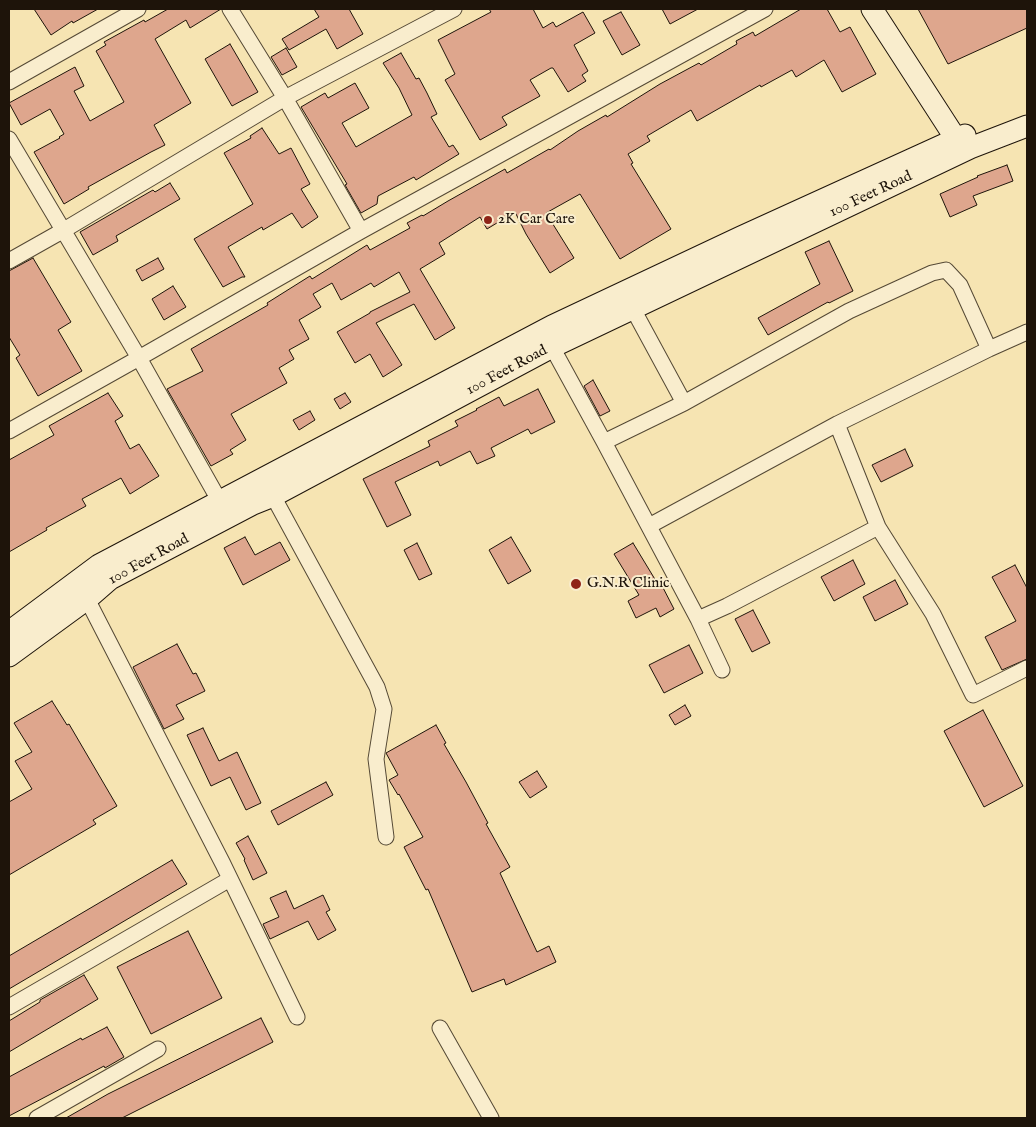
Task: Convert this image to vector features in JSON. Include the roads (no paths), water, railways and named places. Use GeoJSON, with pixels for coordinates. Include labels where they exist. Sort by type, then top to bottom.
{"type":"FeatureCollection","features":[{"type":"Feature","properties":{"kind":"street"},"geometry":{"type":"LineString","coordinates":[[9,82],[138,9]]}},
{"type":"Feature","properties":{"kind":"street"},"geometry":{"type":"LineString","coordinates":[[230,9],[285,98],[361,231]]}},
{"type":"Feature","properties":{"kind":"street"},"geometry":{"type":"LineString","coordinates":[[9,261],[285,98],[454,9]]}},
{"type":"Feature","properties":{"kind":"street"},"geometry":{"type":"LineString","coordinates":[[9,431],[361,231],[765,9]]}},
{"type":"Feature","properties":{"kind":"street"},"geometry":{"type":"LineString","coordinates":[[872,9],[956,138]]}},
{"type":"Feature","properties":{"kind":"street","name":"100 Feet Road"},"geometry":{"type":"LineString","coordinates":[[9,656],[110,579],[225,509],[552,326],[956,138],[1027,111]]}},
{"type":"Feature","properties":{"kind":"street","name":"100 Feet Road"},"geometry":{"type":"LineString","coordinates":[[9,632],[99,565],[225,509],[273,496],[552,347],[970,148],[1027,126]]}},
{"type":"Feature","properties":{"kind":"street"},"geometry":{"type":"LineString","coordinates":[[9,139],[139,358],[225,509]]}},
{"type":"Feature","properties":{"kind":"street"},"geometry":{"type":"LineString","coordinates":[[604,442],[684,403],[849,311],[932,273],[946,270],[960,285],[989,349]]}},
{"type":"Feature","properties":{"kind":"street"},"geometry":{"type":"LineString","coordinates":[[633,309],[684,403]]}},
{"type":"Feature","properties":{"kind":"street"},"geometry":{"type":"LineString","coordinates":[[649,526],[837,424],[1027,332]]}},
{"type":"Feature","properties":{"kind":"street"},"geometry":{"type":"LineString","coordinates":[[552,347],[698,618],[722,670]]}},
{"type":"Feature","properties":{"kind":"street"},"geometry":{"type":"LineString","coordinates":[[837,424],[878,527],[933,614],[974,694],[1027,668]]}},
{"type":"Feature","properties":{"kind":"street"},"geometry":{"type":"LineString","coordinates":[[273,496],[377,686],[384,709],[376,759],[386,837]]}},
{"type":"Feature","properties":{"kind":"street"},"geometry":{"type":"LineString","coordinates":[[698,618],[727,606],[878,527]]}},
{"type":"Feature","properties":{"kind":"street"},"geometry":{"type":"LineString","coordinates":[[87,598],[230,879],[297,1017]]}},
{"type":"Feature","properties":{"kind":"street"},"geometry":{"type":"LineString","coordinates":[[9,1007],[230,879]]}},
{"type":"Feature","properties":{"kind":"street"},"geometry":{"type":"LineString","coordinates":[[440,1028],[490,1118]]}},
{"type":"Feature","properties":{"kind":"street"},"geometry":{"type":"LineString","coordinates":[[37,1118],[158,1049]]}},
{"type":"Feature","properties":{"kind":"place","name":"2K Car Care"},"geometry":{"type":"Point","coordinates":[488,220]}},
{"type":"Feature","properties":{"kind":"place","name":"G.N.R Clinic"},"geometry":{"type":"Point","coordinates":[576,584]}}]}
